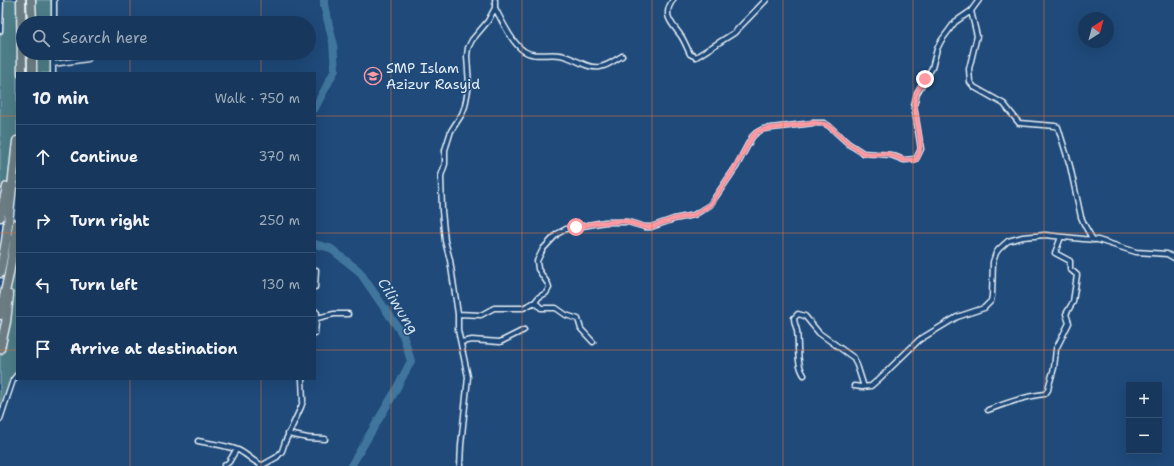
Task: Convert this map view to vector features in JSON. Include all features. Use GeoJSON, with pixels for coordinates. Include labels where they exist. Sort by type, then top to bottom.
{"type":"FeatureCollection","features":[{"type":"Feature","properties":{"kind":"highway"},"geometry":{"type":"LineString","coordinates":[[20,0],[20,16]]}},
{"type":"Feature","properties":{"kind":"highway"},"geometry":{"type":"LineString","coordinates":[[32,0],[32,16]]}},
{"type":"Feature","properties":{"kind":"highway"},"geometry":{"type":"LineString","coordinates":[[22,60],[22,72]]}},
{"type":"Feature","properties":{"kind":"highway"},"geometry":{"type":"LineString","coordinates":[[32,60],[32,72]]}},
{"type":"Feature","properties":{"kind":"highway"},"geometry":{"type":"LineString","coordinates":[[0,217],[16,141]]}},
{"type":"Feature","properties":{"kind":"highway"},"geometry":{"type":"LineString","coordinates":[[0,274],[6,241],[16,150]]}},
{"type":"Feature","properties":{"kind":"highway"},"geometry":{"type":"LineString","coordinates":[[0,315],[16,231]]}},
{"type":"Feature","properties":{"kind":"highway"},"geometry":{"type":"LineString","coordinates":[[0,349],[8,307],[12,258]]}},
{"type":"Feature","properties":{"kind":"street"},"geometry":{"type":"LineString","coordinates":[[0,31],[1,0]]}},
{"type":"Feature","properties":{"kind":"street"},"geometry":{"type":"LineString","coordinates":[[54,0],[54,16]]}},
{"type":"Feature","properties":{"kind":"street"},"geometry":{"type":"LineString","coordinates":[[460,466],[462,431],[468,384],[467,366],[461,342],[450,260],[445,241],[441,176],[445,166],[445,151],[450,133],[453,126],[464,111],[468,85],[468,48],[472,40],[487,24],[494,8],[494,0]]}},
{"type":"Feature","properties":{"kind":"street"},"geometry":{"type":"LineString","coordinates":[[673,0],[668,9],[669,18],[690,54],[696,57],[734,33],[766,0]]}},
{"type":"Feature","properties":{"kind":"street"},"geometry":{"type":"LineString","coordinates":[[458,314],[481,315],[494,308],[523,308],[535,302],[539,297],[546,293],[549,286],[548,282],[538,269],[537,261],[543,249],[557,234],[566,229],[605,222],[628,222],[651,227],[674,219],[694,215],[710,205],[733,171],[752,137],[761,130],[806,124],[824,124],[829,126],[849,144],[863,153],[891,155],[904,160],[916,159],[920,152],[921,146],[915,110],[916,95],[932,68],[940,41],[955,22],[971,11],[979,0]]}},
{"type":"Feature","properties":{"kind":"street"},"geometry":{"type":"LineString","coordinates":[[494,8],[517,44],[527,53],[536,55],[560,55],[573,58],[591,67],[600,68],[622,56]]}},
{"type":"Feature","properties":{"kind":"street"},"geometry":{"type":"LineString","coordinates":[[971,11],[977,36],[969,69],[971,84],[1004,104],[1019,123],[1058,127],[1070,166],[1081,217],[1093,240]]}},
{"type":"Feature","properties":{"kind":"street"},"geometry":{"type":"LineString","coordinates":[[53,60],[53,72]]}},
{"type":"Feature","properties":{"kind":"street"},"geometry":{"type":"LineString","coordinates":[[53,64],[81,60]]}},
{"type":"Feature","properties":{"kind":"street"},"geometry":{"type":"LineString","coordinates":[[854,386],[871,386],[919,340],[957,317],[980,310],[988,304],[992,296],[993,262],[998,251],[1006,244],[1016,239],[1045,235],[1098,240],[1136,252],[1167,254],[1174,258]]}},
{"type":"Feature","properties":{"kind":"street"},"geometry":{"type":"LineString","coordinates":[[988,410],[1006,403],[1045,394],[1048,390],[1054,368],[1056,349],[1069,324],[1066,314],[1073,302],[1077,279],[1077,274],[1070,269],[1070,261],[1054,253],[1061,237]]}},
{"type":"Feature","properties":{"kind":"street"},"geometry":{"type":"LineString","coordinates":[[535,302],[541,308],[556,308],[566,315],[578,319],[581,329],[594,342]]}},
{"type":"Feature","properties":{"kind":"street"},"geometry":{"type":"LineString","coordinates":[[316,312],[316,326]]}},
{"type":"Feature","properties":{"kind":"street"},"geometry":{"type":"LineString","coordinates":[[317,318],[334,314],[348,314]]}},
{"type":"Feature","properties":{"kind":"street"},"geometry":{"type":"LineString","coordinates":[[804,375],[800,364],[797,330],[794,322],[794,318],[798,314],[805,316],[819,333],[854,358],[864,387]]}},
{"type":"Feature","properties":{"kind":"street"},"geometry":{"type":"LineString","coordinates":[[461,342],[472,340],[500,342],[524,330]]}},
{"type":"Feature","properties":{"kind":"street"},"geometry":{"type":"LineString","coordinates":[[0,419],[13,380],[16,376]]}},
{"type":"Feature","properties":{"kind":"street"},"geometry":{"type":"LineString","coordinates":[[198,441],[226,446],[262,465],[281,453],[303,401],[302,380]]}},
{"type":"Feature","properties":{"kind":"street"},"geometry":{"type":"LineString","coordinates":[[288,434],[308,438],[325,439]]}},
{"type":"Feature","properties":{"kind":"street"},"geometry":{"type":"LineString","coordinates":[[224,466],[229,462],[236,450]]}},
{"type":"Feature","properties":{"kind":"green space"},"geometry":{"type":"Polygon","coordinates":[[[1,0],[21,0],[21,16],[16,16],[16,60],[22,60],[22,72],[16,72],[16,141],[6,190],[0,189],[1,0]]]}},
{"type":"Feature","properties":{"kind":"green space"},"geometry":{"type":"Polygon","coordinates":[[[31,0],[53,0],[54,16],[32,16],[31,0]]]}},
{"type":"Feature","properties":{"kind":"green space"},"geometry":{"type":"Polygon","coordinates":[[[32,60],[53,60],[53,72],[32,72],[32,60]]]}},
{"type":"Feature","properties":{"kind":"green space"},"geometry":{"type":"Polygon","coordinates":[[[16,233],[16,372],[0,419],[0,349],[9,294],[16,233]]]}},
{"type":"Feature","properties":{"kind":"waterway","name":"Ciliwung"},"geometry":{"type":"LineString","coordinates":[[316,106],[335,70],[333,42],[324,0]]}},
{"type":"Feature","properties":{"kind":"waterway","name":"Ciliwung"},"geometry":{"type":"LineString","coordinates":[[316,244],[330,248],[359,271],[403,335],[411,361],[393,395],[351,466]]}},
{"type":"Feature","properties":{"kind":"place","name":"SMP Islam Azizur Rasyid"},"geometry":{"type":"Point","coordinates":[373,76]}},
{"type":"Feature","properties":{"kind":"route"},"geometry":{"type":"LineString","coordinates":[[576,227],[597,223],[624,221],[632,222],[640,226],[651,227],[674,219],[694,215],[710,205],[745,152],[752,137],[758,131],[766,129],[801,124],[824,124],[829,126],[849,144],[863,153],[888,154],[904,160],[915,160],[920,153],[921,146],[917,129],[914,100],[925,79]]}}]}
